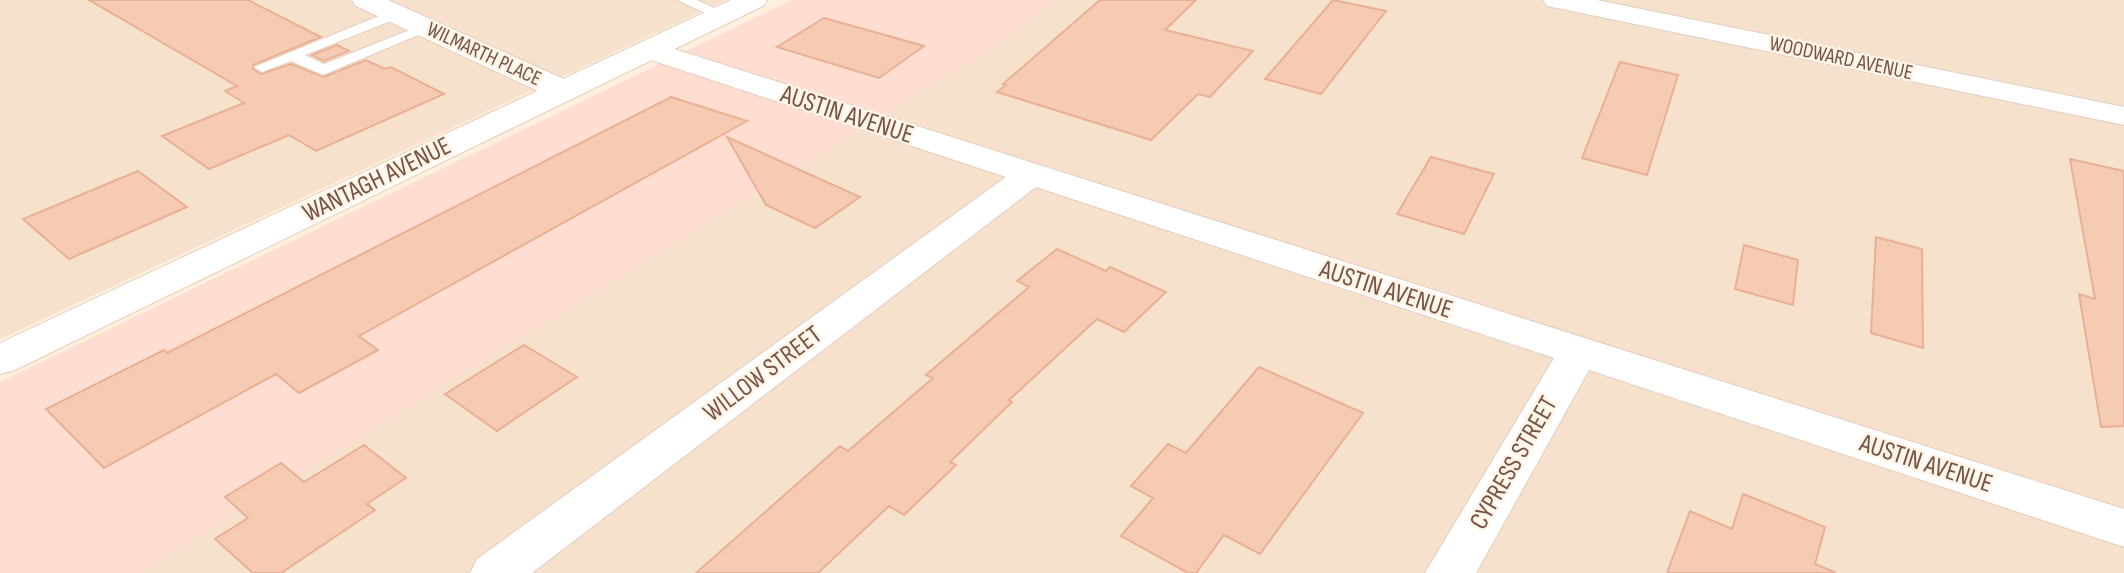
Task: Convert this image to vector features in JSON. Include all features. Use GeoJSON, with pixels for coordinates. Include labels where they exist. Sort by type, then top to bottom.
{"type":"FeatureCollection","features":[{"type":"Feature","properties":{"kind":"street","name":"WILMARTH PLACE"},"geometry":{"type":"LineString","coordinates":[[366,0],[564,91]]}},
{"type":"Feature","properties":{"kind":"street","name":"WANTAGH AVENUE"},"geometry":{"type":"LineString","coordinates":[[0,360],[753,0]]}},
{"type":"Feature","properties":{"kind":"street","name":"WOODWARD AVENUE"},"geometry":{"type":"LineString","coordinates":[[1557,0],[2124,116]]}},
{"type":"Feature","properties":{"kind":"street","name":"AUSTIN AVENUE"},"geometry":{"type":"LineString","coordinates":[[649,50],[2124,528]]}},
{"type":"Feature","properties":{"kind":"street","name":"WILLOW STREET"},"geometry":{"type":"LineString","coordinates":[[495,573],[1031,175]]}},
{"type":"Feature","properties":{"kind":"street","name":"CYPRESS STREET"},"geometry":{"type":"LineString","coordinates":[[1450,573],[1578,352]]}},
{"type":"Feature","properties":{"kind":"lane"},"geometry":{"type":"LineString","coordinates":[[684,0],[721,15]]}},
{"type":"Feature","properties":{"kind":"lane"},"geometry":{"type":"LineString","coordinates":[[262,67],[396,14]]}},
{"type":"Feature","properties":{"kind":"lane"},"geometry":{"type":"LineString","coordinates":[[292,55],[323,70],[427,28]]}},
{"type":"Feature","properties":{"kind":"shaded area"},"geometry":{"type":"Polygon","coordinates":[[[0,0],[726,0],[0,339],[0,0]]]}},
{"type":"Feature","properties":{"kind":"shaded area"},"geometry":{"type":"Polygon","coordinates":[[[792,0],[1055,0],[1002,42],[139,573],[0,573],[0,382],[792,0]]]}},
{"type":"Feature","properties":{"kind":"shaded area"},"geometry":{"type":"Polygon","coordinates":[[[1055,0],[2124,0],[2124,573],[139,573],[1002,42],[1055,0]]]}},
{"type":"Feature","properties":{"kind":"building"},"geometry":{"type":"Polygon","coordinates":[[[89,0],[248,0],[321,37],[253,65],[253,69],[261,74],[291,64],[324,77],[366,60],[385,69],[391,67],[444,94],[316,151],[289,135],[209,169],[162,136],[244,103],[225,91],[237,86],[89,0]]]}},
{"type":"Feature","properties":{"kind":"building"},"geometry":{"type":"Polygon","coordinates":[[[1100,0],[1196,0],[1165,30],[1253,51],[1210,97],[1198,94],[1151,140],[997,92],[1100,0]]]}},
{"type":"Feature","properties":{"kind":"building"},"geometry":{"type":"Polygon","coordinates":[[[1333,0],[1386,11],[1321,94],[1265,79],[1333,0]]]}},
{"type":"Feature","properties":{"kind":"building"},"geometry":{"type":"Polygon","coordinates":[[[824,18],[924,46],[879,78],[777,47],[824,18]]]}},
{"type":"Feature","properties":{"kind":"building"},"geometry":{"type":"Polygon","coordinates":[[[337,45],[349,51],[324,61],[312,55],[337,45]]]}},
{"type":"Feature","properties":{"kind":"building"},"geometry":{"type":"Polygon","coordinates":[[[1620,62],[1678,75],[1647,175],[1582,158],[1620,62]]]}},
{"type":"Feature","properties":{"kind":"building"},"geometry":{"type":"Polygon","coordinates":[[[671,97],[747,121],[359,336],[378,350],[299,393],[276,374],[104,468],[46,409],[164,350],[167,353],[671,97]]]}},
{"type":"Feature","properties":{"kind":"building"},"geometry":{"type":"Polygon","coordinates":[[[727,137],[860,197],[815,228],[766,205],[727,137]]]}},
{"type":"Feature","properties":{"kind":"building"},"geometry":{"type":"Polygon","coordinates":[[[1431,157],[1494,174],[1464,234],[1397,214],[1431,157]]]}},
{"type":"Feature","properties":{"kind":"building"},"geometry":{"type":"Polygon","coordinates":[[[2070,159],[2124,171],[2124,426],[2101,427],[2079,294],[2095,299],[2070,159]]]}},
{"type":"Feature","properties":{"kind":"building"},"geometry":{"type":"Polygon","coordinates":[[[138,171],[187,207],[69,259],[23,219],[138,171]]]}},
{"type":"Feature","properties":{"kind":"building"},"geometry":{"type":"Polygon","coordinates":[[[1876,237],[1922,249],[1923,348],[1871,333],[1876,237]]]}},
{"type":"Feature","properties":{"kind":"building"},"geometry":{"type":"Polygon","coordinates":[[[1744,245],[1798,260],[1793,305],[1735,289],[1744,245]]]}},
{"type":"Feature","properties":{"kind":"building"},"geometry":{"type":"Polygon","coordinates":[[[1057,249],[1106,271],[1110,267],[1166,292],[1124,332],[1097,319],[1009,400],[1012,402],[950,462],[956,465],[904,515],[889,506],[818,573],[696,573],[840,446],[848,451],[933,378],[926,375],[1029,287],[1017,281],[1057,249]]]}},
{"type":"Feature","properties":{"kind":"building"},"geometry":{"type":"Polygon","coordinates":[[[524,345],[577,377],[497,431],[445,394],[524,345]]]}},
{"type":"Feature","properties":{"kind":"building"},"geometry":{"type":"Polygon","coordinates":[[[1259,367],[1363,413],[1260,554],[1224,535],[1196,573],[1188,573],[1121,536],[1153,498],[1131,486],[1168,444],[1186,453],[1259,367]]]}},
{"type":"Feature","properties":{"kind":"building"},"geometry":{"type":"Polygon","coordinates":[[[364,445],[406,478],[367,504],[375,510],[281,573],[253,573],[215,539],[248,518],[225,497],[281,463],[304,482],[364,445]]]}},
{"type":"Feature","properties":{"kind":"building"},"geometry":{"type":"Polygon","coordinates":[[[1743,494],[1825,527],[1815,564],[1836,573],[1667,573],[1690,511],[1732,529],[1743,494]]]}}]}
